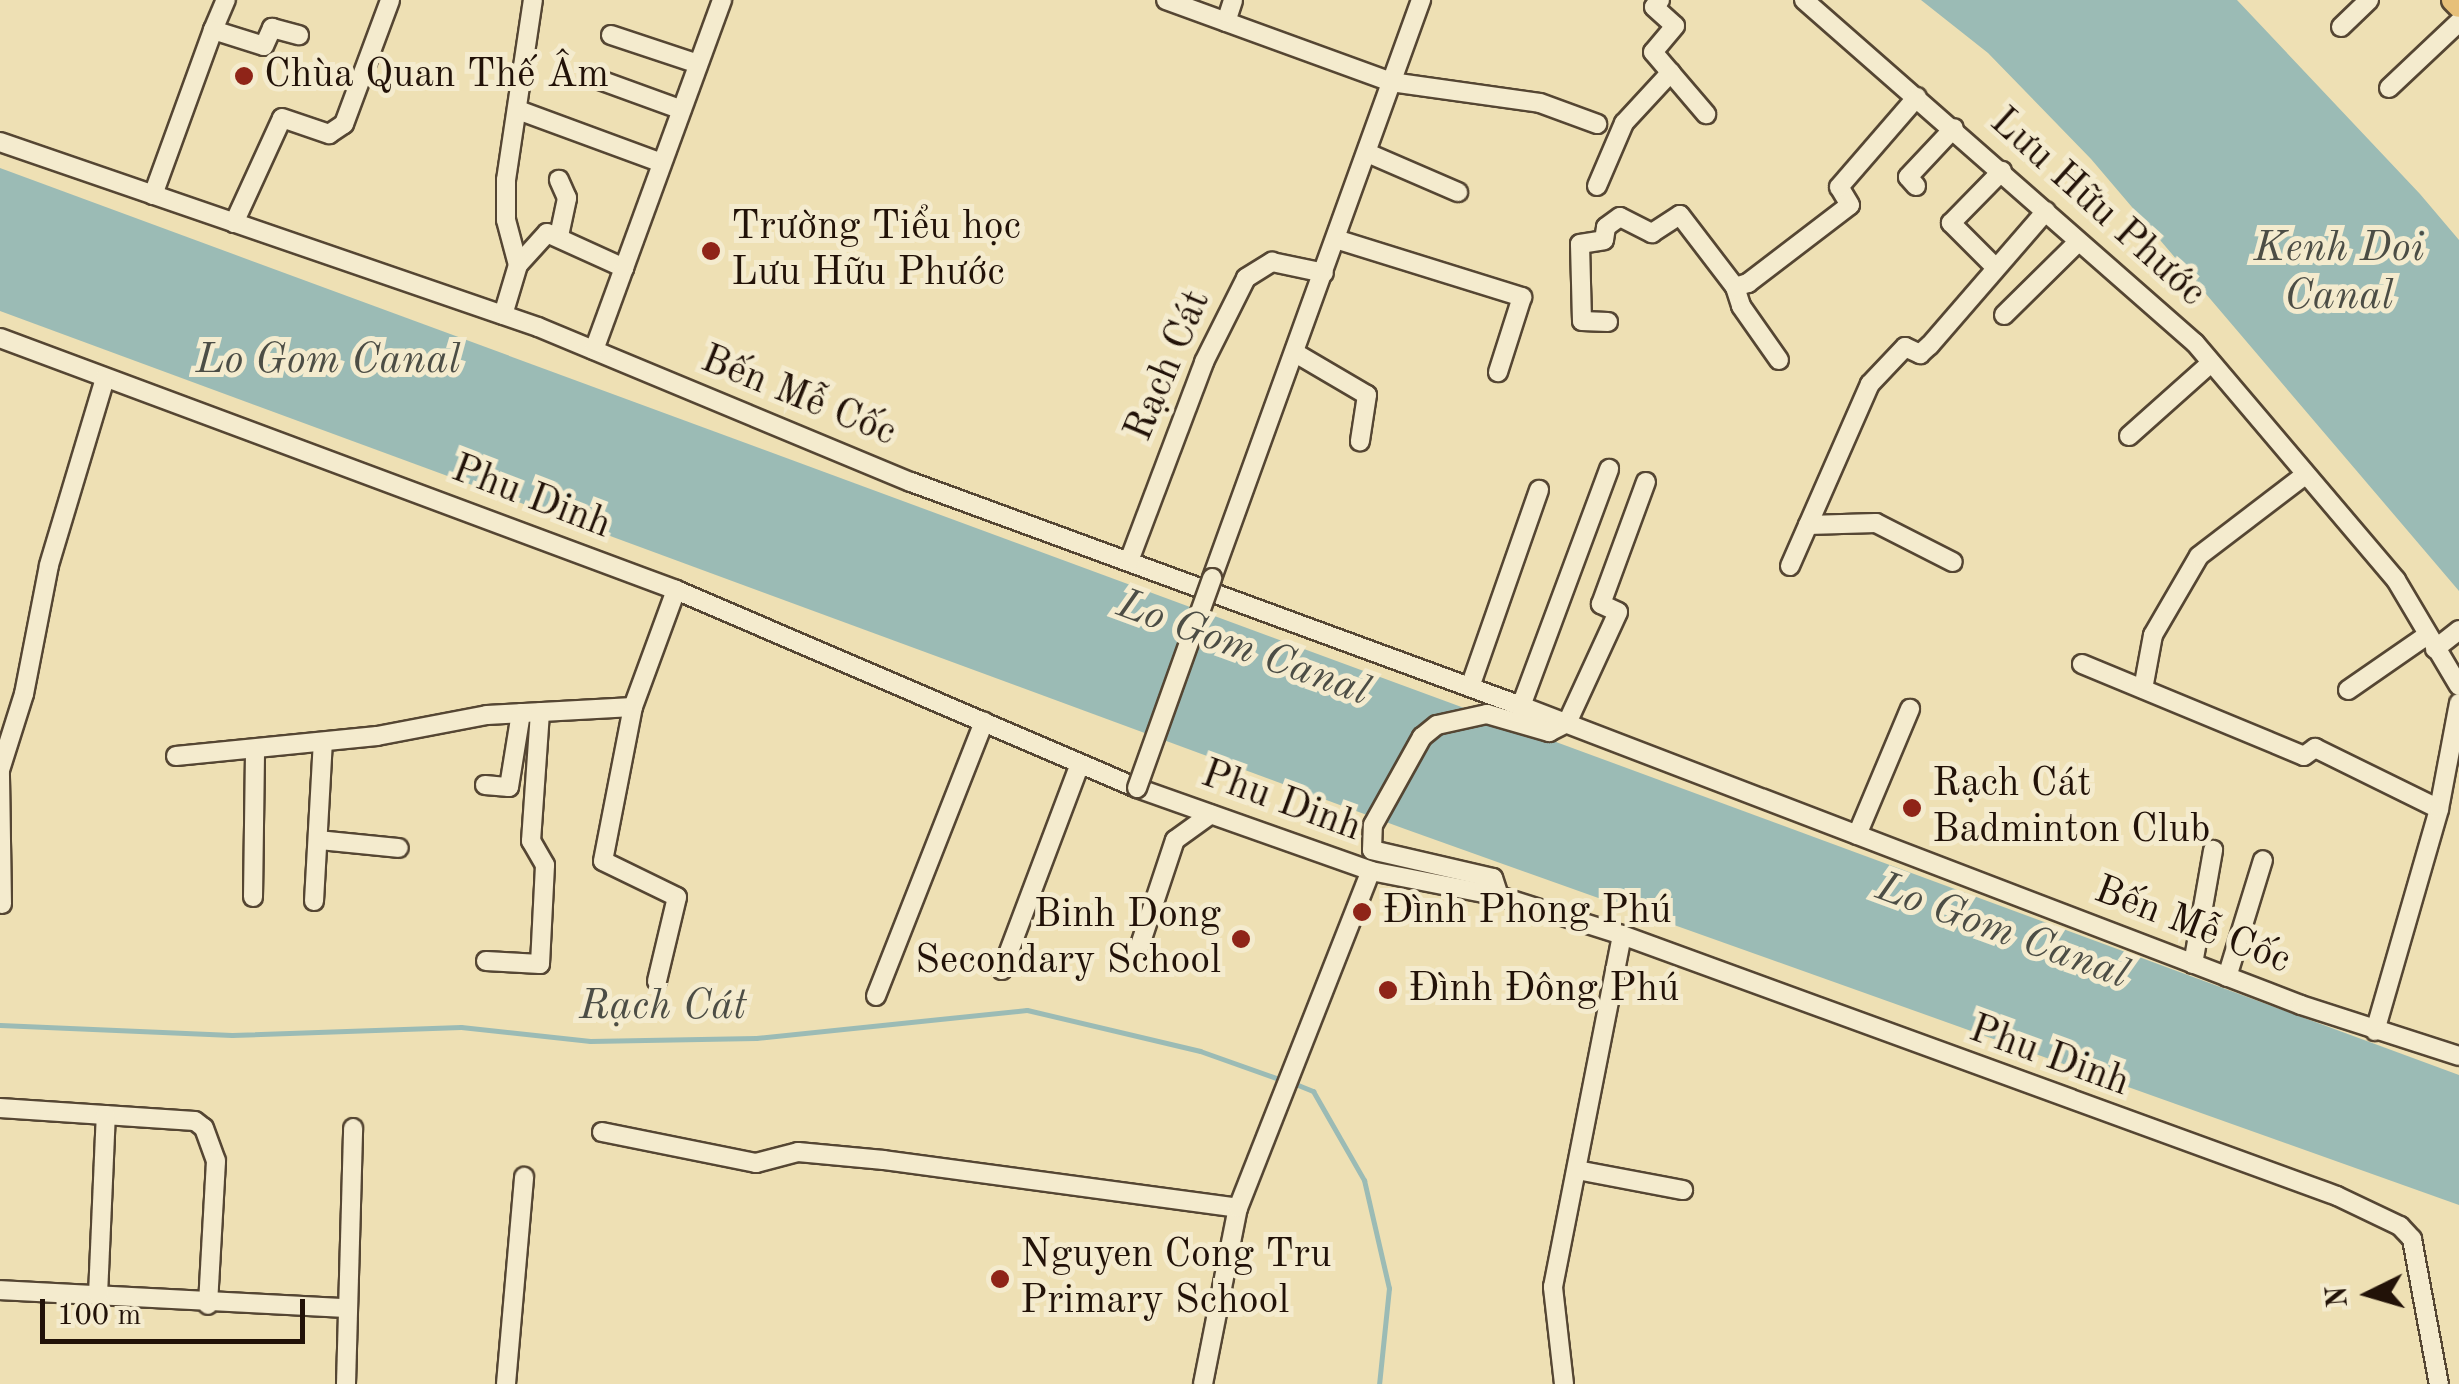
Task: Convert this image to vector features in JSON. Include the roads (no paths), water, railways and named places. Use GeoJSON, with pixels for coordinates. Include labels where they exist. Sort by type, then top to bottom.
{"type":"FeatureCollection","features":[{"type":"Feature","properties":{"kind":"main road"},"geometry":{"type":"LineString","coordinates":[[2453,0],[2459,6]]}},
{"type":"Feature","properties":{"kind":"street"},"geometry":{"type":"LineString","coordinates":[[153,195],[226,0]]}},
{"type":"Feature","properties":{"kind":"street"},"geometry":{"type":"LineString","coordinates":[[234,223],[282,118],[329,134],[344,124],[390,0]]}},
{"type":"Feature","properties":{"kind":"street"},"geometry":{"type":"LineString","coordinates":[[518,264],[506,220],[506,180],[532,0]]}},
{"type":"Feature","properties":{"kind":"street"},"geometry":{"type":"LineString","coordinates":[[594,350],[722,0]]}},
{"type":"Feature","properties":{"kind":"street"},"geometry":{"type":"LineString","coordinates":[[1166,0],[1391,82],[1540,103],[1598,124]]}},
{"type":"Feature","properties":{"kind":"street"},"geometry":{"type":"LineString","coordinates":[[1226,22],[1234,0]]}},
{"type":"Feature","properties":{"kind":"street"},"geometry":{"type":"LineString","coordinates":[[1137,788],[1245,482],[1297,354],[1370,154],[1421,0]]}},
{"type":"Feature","properties":{"kind":"street"},"geometry":{"type":"LineString","coordinates":[[1660,0],[1654,6],[1675,26],[1653,52],[1706,114]]}},
{"type":"Feature","properties":{"kind":"street","name":"Lưu Hữu Phước"},"geometry":{"type":"LineString","coordinates":[[1804,0],[2002,170],[2211,363],[2396,580],[2459,686]]}},
{"type":"Feature","properties":{"kind":"street"},"geometry":{"type":"LineString","coordinates":[[2341,28],[2369,0]]}},
{"type":"Feature","properties":{"kind":"street"},"geometry":{"type":"LineString","coordinates":[[2389,88],[2459,22]]}},
{"type":"Feature","properties":{"kind":"street"},"geometry":{"type":"LineString","coordinates":[[213,30],[264,46],[272,28],[299,35]]}},
{"type":"Feature","properties":{"kind":"street"},"geometry":{"type":"LineString","coordinates":[[612,35],[698,64]]}},
{"type":"Feature","properties":{"kind":"street"},"geometry":{"type":"LineString","coordinates":[[1597,186],[1624,123],[1670,72]]}},
{"type":"Feature","properties":{"kind":"street"},"geometry":{"type":"LineString","coordinates":[[597,79],[682,110]]}},
{"type":"Feature","properties":{"kind":"street"},"geometry":{"type":"LineString","coordinates":[[1735,287],[1850,205],[1839,186],[1917,96]]}},
{"type":"Feature","properties":{"kind":"street"},"geometry":{"type":"LineString","coordinates":[[518,110],[662,164]]}},
{"type":"Feature","properties":{"kind":"street"},"geometry":{"type":"LineString","coordinates":[[1916,186],[1908,177],[1954,128]]}},
{"type":"Feature","properties":{"kind":"street","name":"Bến Mễ Cốc"},"geometry":{"type":"LineString","coordinates":[[0,142],[503,316],[911,482],[1470,687],[1520,714],[1567,724],[2226,977],[2375,1031],[2459,1056]]}},
{"type":"Feature","properties":{"kind":"street"},"geometry":{"type":"LineString","coordinates":[[1370,154],[1458,192]]}},
{"type":"Feature","properties":{"kind":"street"},"geometry":{"type":"LineString","coordinates":[[1996,268],[1951,224],[2002,170]]}},
{"type":"Feature","properties":{"kind":"street"},"geometry":{"type":"LineString","coordinates":[[559,236],[567,198],[560,180]]}},
{"type":"Feature","properties":{"kind":"street"},"geometry":{"type":"LineString","coordinates":[[1790,566],[1870,384],[1905,347],[1920,354],[1930,345],[2046,212]]}},
{"type":"Feature","properties":{"kind":"street"},"geometry":{"type":"LineString","coordinates":[[1608,322],[1582,320],[1580,244],[1604,240],[1606,227],[1620,217],[1652,233],[1680,214],[1690,220],[1735,287],[1740,306],[1779,360]]}},
{"type":"Feature","properties":{"kind":"street"},"geometry":{"type":"LineString","coordinates":[[503,316],[518,264],[547,233],[624,268]]}},
{"type":"Feature","properties":{"kind":"street"},"geometry":{"type":"LineString","coordinates":[[1339,240],[1522,296],[1498,372]]}},
{"type":"Feature","properties":{"kind":"street"},"geometry":{"type":"LineString","coordinates":[[2004,315],[2078,242]]}},
{"type":"Feature","properties":{"kind":"street","name":"Rạch Cát"},"geometry":{"type":"LineString","coordinates":[[1129,561],[1204,362],[1246,278],[1272,262],[1324,273]]}},
{"type":"Feature","properties":{"kind":"street","name":"Phu Dinh"},"geometry":{"type":"LineString","coordinates":[[0,338],[676,590],[1137,788],[1371,871],[1499,896],[1622,934],[2337,1196],[2400,1226],[2412,1239],[2439,1384]]}},
{"type":"Feature","properties":{"kind":"street"},"geometry":{"type":"LineString","coordinates":[[1297,354],[1367,395],[1360,441]]}},
{"type":"Feature","properties":{"kind":"street"},"geometry":{"type":"LineString","coordinates":[[2130,436],[2211,363]]}},
{"type":"Feature","properties":{"kind":"street"},"geometry":{"type":"LineString","coordinates":[[2,904],[0,770],[24,694],[49,565],[104,378]]}},
{"type":"Feature","properties":{"kind":"street"},"geometry":{"type":"LineString","coordinates":[[1499,896],[1492,878],[1378,852],[1370,834],[1422,737],[1437,725],[1486,714],[1520,714],[1609,469]]}},
{"type":"Feature","properties":{"kind":"street"},"geometry":{"type":"LineString","coordinates":[[2143,689],[2153,634],[2199,556],[2305,475]]}},
{"type":"Feature","properties":{"kind":"street"},"geometry":{"type":"LineString","coordinates":[[1567,724],[1618,612],[1601,604],[1646,482]]}},
{"type":"Feature","properties":{"kind":"street"},"geometry":{"type":"LineString","coordinates":[[1470,687],[1538,490]]}},
{"type":"Feature","properties":{"kind":"street"},"geometry":{"type":"LineString","coordinates":[[1808,525],[1876,523],[1953,562]]}},
{"type":"Feature","properties":{"kind":"street"},"geometry":{"type":"LineString","coordinates":[[657,982],[677,897],[603,861],[633,706],[676,590]]}},
{"type":"Feature","properties":{"kind":"street"},"geometry":{"type":"LineString","coordinates":[[2348,690],[2430,642],[2459,630]]}},
{"type":"Feature","properties":{"kind":"street"},"geometry":{"type":"LineString","coordinates":[[2082,664],[2304,756],[2315,748],[2440,810]]}},
{"type":"Feature","properties":{"kind":"street"},"geometry":{"type":"LineString","coordinates":[[2375,1031],[2440,810],[2459,703]]}},
{"type":"Feature","properties":{"kind":"street"},"geometry":{"type":"LineString","coordinates":[[176,756],[255,751],[520,713],[633,706]]}},
{"type":"Feature","properties":{"kind":"street"},"geometry":{"type":"LineString","coordinates":[[1857,835],[1910,709]]}},
{"type":"Feature","properties":{"kind":"street"},"geometry":{"type":"LineString","coordinates":[[486,961],[540,964],[545,865],[530,841],[540,712]]}},
{"type":"Feature","properties":{"kind":"street"},"geometry":{"type":"LineString","coordinates":[[485,786],[509,788],[520,713]]}},
{"type":"Feature","properties":{"kind":"street"},"geometry":{"type":"LineString","coordinates":[[876,996],[984,722]]}},
{"type":"Feature","properties":{"kind":"street"},"geometry":{"type":"LineString","coordinates":[[314,901],[323,742]]}},
{"type":"Feature","properties":{"kind":"street"},"geometry":{"type":"LineString","coordinates":[[253,896],[255,751]]}},
{"type":"Feature","properties":{"kind":"street"},"geometry":{"type":"LineString","coordinates":[[1002,970],[1080,764]]}},
{"type":"Feature","properties":{"kind":"street"},"geometry":{"type":"LineString","coordinates":[[1138,951],[1175,840],[1211,814]]}},
{"type":"Feature","properties":{"kind":"street"},"geometry":{"type":"LineString","coordinates":[[319,840],[399,848]]}},
{"type":"Feature","properties":{"kind":"street"},"geometry":{"type":"LineString","coordinates":[[2193,964],[2214,850]]}},
{"type":"Feature","properties":{"kind":"street"},"geometry":{"type":"LineString","coordinates":[[2226,977],[2263,860]]}},
{"type":"Feature","properties":{"kind":"street"},"geometry":{"type":"LineString","coordinates":[[1203,1384],[1238,1208],[1274,1131],[1310,1020],[1371,871]]}},
{"type":"Feature","properties":{"kind":"street"},"geometry":{"type":"LineString","coordinates":[[1564,1384],[1554,1287],[1622,934]]}},
{"type":"Feature","properties":{"kind":"street"},"geometry":{"type":"LineString","coordinates":[[0,1108],[195,1121],[213,1138],[216,1161],[208,1305]]}},
{"type":"Feature","properties":{"kind":"street"},"geometry":{"type":"LineString","coordinates":[[98,1295],[106,1115]]}},
{"type":"Feature","properties":{"kind":"street"},"geometry":{"type":"LineString","coordinates":[[346,1384],[353,1128]]}},
{"type":"Feature","properties":{"kind":"street"},"geometry":{"type":"LineString","coordinates":[[602,1132],[756,1163],[798,1152],[867,1158],[1238,1208]]}},
{"type":"Feature","properties":{"kind":"street"},"geometry":{"type":"LineString","coordinates":[[1576,1170],[1683,1190]]}},
{"type":"Feature","properties":{"kind":"street"},"geometry":{"type":"LineString","coordinates":[[506,1384],[524,1177]]}},
{"type":"Feature","properties":{"kind":"street"},"geometry":{"type":"LineString","coordinates":[[0,1290],[208,1305],[347,1308]]}},
{"type":"Feature","properties":{"kind":"water","name":"Kenh Doi Canal"},"geometry":{"type":"Polygon","coordinates":[[[1921,0],[2237,0],[2420,194],[2459,240],[2459,591],[2091,159],[1988,53],[1921,0]]]}},
{"type":"Feature","properties":{"kind":"water","name":"Lo Gom Canal"},"geometry":{"type":"Polygon","coordinates":[[[0,168],[2459,1075],[2459,1205],[1405,829],[0,311],[0,168]]]}},
{"type":"Feature","properties":{"kind":"waterway","name":"Rạch Cát"},"geometry":{"type":"LineString","coordinates":[[0,1025],[232,1035],[461,1027],[590,1041],[756,1038],[1027,1010],[1200,1051],[1282,1080]]}},
{"type":"Feature","properties":{"kind":"waterway"},"geometry":{"type":"LineString","coordinates":[[1293,1083],[1313,1091],[1364,1180],[1389,1288],[1379,1384]]}},
{"type":"Feature","properties":{"kind":"place","name":"Chùa Quan Thế Âm"},"geometry":{"type":"Point","coordinates":[244,76]}},
{"type":"Feature","properties":{"kind":"place","name":"Trường Tiểu học Lưu Hữu Phước"},"geometry":{"type":"Point","coordinates":[711,251]}},
{"type":"Feature","properties":{"kind":"place","name":"Rạch Cát Badminton Club"},"geometry":{"type":"Point","coordinates":[1912,808]}},
{"type":"Feature","properties":{"kind":"place","name":"Đình Phong Phú"},"geometry":{"type":"Point","coordinates":[1362,912]}},
{"type":"Feature","properties":{"kind":"place","name":"Binh Dong Secondary School"},"geometry":{"type":"Point","coordinates":[1241,939]}},
{"type":"Feature","properties":{"kind":"place","name":"Đình Đông Phú"},"geometry":{"type":"Point","coordinates":[1388,990]}},
{"type":"Feature","properties":{"kind":"place","name":"Nguyen Cong Tru Primary School"},"geometry":{"type":"Point","coordinates":[1000,1279]}}]}
